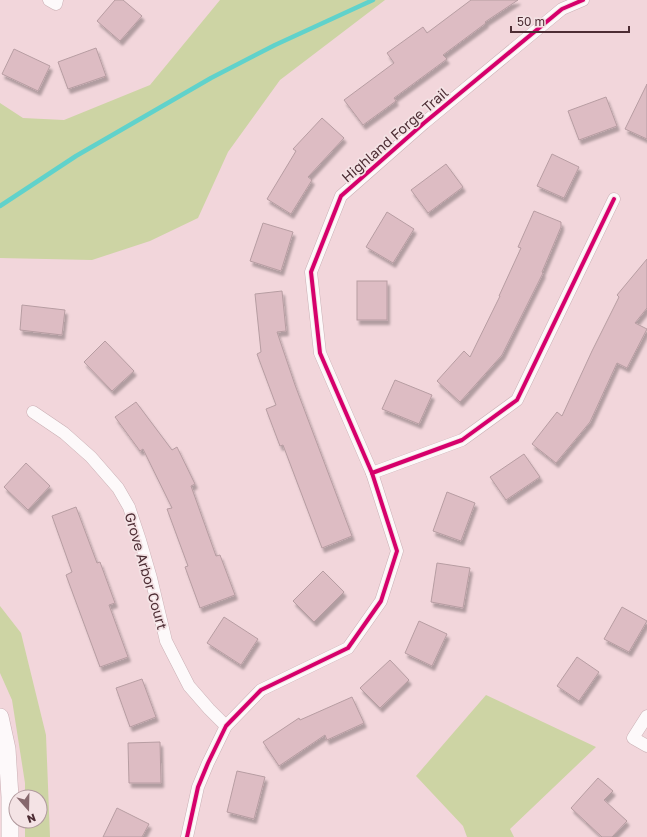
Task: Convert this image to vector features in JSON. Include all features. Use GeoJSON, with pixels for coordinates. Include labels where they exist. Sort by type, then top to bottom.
{"type":"FeatureCollection","features":[{"type":"Feature","properties":{"kind":"street"},"geometry":{"type":"LineString","coordinates":[[49,0],[56,4],[57,0]]}},
{"type":"Feature","properties":{"kind":"street","name":"Highland Forge Trail"},"geometry":{"type":"LineString","coordinates":[[187,837],[198,787],[226,726],[261,690],[348,648],[381,602],[397,551],[372,473],[320,353],[311,272],[341,196],[424,123],[562,8],[583,0]]}},
{"type":"Feature","properties":{"kind":"street"},"geometry":{"type":"LineString","coordinates":[[372,473],[462,440],[517,400],[614,198]]}},
{"type":"Feature","properties":{"kind":"street","name":"Grove Arbor Court"},"geometry":{"type":"LineString","coordinates":[[33,412],[64,432],[91,457],[118,488],[128,507],[140,540],[166,641],[189,686],[226,726]]}},
{"type":"Feature","properties":{"kind":"street"},"geometry":{"type":"LineString","coordinates":[[647,716],[633,738],[647,746]]}},
{"type":"Feature","properties":{"kind":"street"},"geometry":{"type":"LineString","coordinates":[[0,717],[7,749],[10,797],[10,837]]}},
{"type":"Feature","properties":{"kind":"green space"},"geometry":{"type":"Polygon","coordinates":[[[220,0],[385,0],[280,80],[228,152],[198,218],[150,241],[92,260],[0,258],[0,103],[23,118],[64,120],[150,85],[220,0]]]}},
{"type":"Feature","properties":{"kind":"green space"},"geometry":{"type":"Polygon","coordinates":[[[0,606],[21,633],[46,735],[50,837],[25,837],[25,829],[48,829],[48,789],[25,789],[12,700],[0,673],[0,606]]]}},
{"type":"Feature","properties":{"kind":"green space"},"geometry":{"type":"Polygon","coordinates":[[[486,695],[596,747],[510,829],[514,837],[467,837],[463,826],[416,776],[486,695]]]}},
{"type":"Feature","properties":{"kind":"building"},"geometry":{"type":"Polygon","coordinates":[[[115,0],[123,0],[142,16],[120,41],[97,21],[115,0]]]}},
{"type":"Feature","properties":{"kind":"building"},"geometry":{"type":"Polygon","coordinates":[[[471,0],[518,0],[485,22],[486,23],[443,55],[447,59],[394,98],[396,101],[363,125],[344,100],[394,63],[387,53],[423,27],[427,33],[471,0]]]}},
{"type":"Feature","properties":{"kind":"building"},"geometry":{"type":"Polygon","coordinates":[[[96,48],[106,76],[68,89],[58,62],[96,48]]]}},
{"type":"Feature","properties":{"kind":"building"},"geometry":{"type":"Polygon","coordinates":[[[14,49],[50,66],[38,91],[2,74],[14,49]]]}},
{"type":"Feature","properties":{"kind":"building"},"geometry":{"type":"Polygon","coordinates":[[[647,84],[647,139],[625,129],[647,84]]]}},
{"type":"Feature","properties":{"kind":"building"},"geometry":{"type":"Polygon","coordinates":[[[606,97],[617,126],[579,140],[568,111],[606,97]]]}},
{"type":"Feature","properties":{"kind":"building"},"geometry":{"type":"Polygon","coordinates":[[[322,118],[344,138],[308,177],[312,180],[291,214],[267,199],[296,151],[293,149],[322,118]]]}},
{"type":"Feature","properties":{"kind":"building"},"geometry":{"type":"Polygon","coordinates":[[[552,154],[579,167],[564,198],[537,186],[552,154]]]}},
{"type":"Feature","properties":{"kind":"building"},"geometry":{"type":"Polygon","coordinates":[[[446,164],[463,187],[428,213],[411,190],[446,164]]]}},
{"type":"Feature","properties":{"kind":"building"},"geometry":{"type":"Polygon","coordinates":[[[534,211],[561,222],[561,227],[542,272],[543,273],[502,355],[460,402],[437,381],[464,351],[470,357],[500,296],[521,248],[518,247],[534,211]]]}},
{"type":"Feature","properties":{"kind":"building"},"geometry":{"type":"Polygon","coordinates":[[[387,212],[414,229],[393,263],[366,247],[387,212]]]}},
{"type":"Feature","properties":{"kind":"building"},"geometry":{"type":"Polygon","coordinates":[[[263,223],[293,232],[281,271],[250,261],[263,223]]]}},
{"type":"Feature","properties":{"kind":"building"},"geometry":{"type":"Polygon","coordinates":[[[647,259],[647,308],[635,323],[647,329],[627,368],[617,363],[590,422],[556,463],[532,444],[557,412],[562,416],[619,297],[617,295],[647,259]]]}},
{"type":"Feature","properties":{"kind":"building"},"geometry":{"type":"Polygon","coordinates":[[[357,281],[387,281],[387,320],[357,320],[357,281]]]}},
{"type":"Feature","properties":{"kind":"building"},"geometry":{"type":"Polygon","coordinates":[[[282,291],[286,331],[277,332],[295,385],[352,536],[322,548],[283,445],[280,446],[266,409],[276,405],[257,354],[261,352],[255,294],[282,291]]]}},
{"type":"Feature","properties":{"kind":"building"},"geometry":{"type":"Polygon","coordinates":[[[22,305],[65,310],[62,335],[20,330],[22,305]]]}},
{"type":"Feature","properties":{"kind":"building"},"geometry":{"type":"Polygon","coordinates":[[[105,341],[134,371],[112,391],[84,362],[105,341]]]}},
{"type":"Feature","properties":{"kind":"building"},"geometry":{"type":"Polygon","coordinates":[[[395,380],[432,395],[419,424],[382,409],[395,380]]]}},
{"type":"Feature","properties":{"kind":"building"},"geometry":{"type":"Polygon","coordinates":[[[136,402],[172,450],[177,447],[195,484],[191,486],[216,556],[220,555],[235,595],[200,608],[185,567],[188,566],[167,509],[172,508],[143,449],[140,451],[115,417],[136,402]]]}},
{"type":"Feature","properties":{"kind":"building"},"geometry":{"type":"Polygon","coordinates":[[[524,454],[540,477],[506,500],[490,477],[524,454]]]}},
{"type":"Feature","properties":{"kind":"building"},"geometry":{"type":"Polygon","coordinates":[[[26,463],[50,486],[28,510],[4,487],[26,463]]]}},
{"type":"Feature","properties":{"kind":"building"},"geometry":{"type":"Polygon","coordinates":[[[447,492],[475,503],[461,541],[433,531],[447,492]]]}},
{"type":"Feature","properties":{"kind":"building"},"geometry":{"type":"Polygon","coordinates":[[[76,507],[97,563],[100,562],[115,603],[109,605],[128,657],[100,667],[66,575],[72,572],[52,516],[76,507]]]}},
{"type":"Feature","properties":{"kind":"building"},"geometry":{"type":"Polygon","coordinates":[[[437,563],[470,568],[463,608],[431,602],[437,563]]]}},
{"type":"Feature","properties":{"kind":"building"},"geometry":{"type":"Polygon","coordinates":[[[323,571],[344,592],[314,622],[293,601],[323,571]]]}},
{"type":"Feature","properties":{"kind":"building"},"geometry":{"type":"Polygon","coordinates":[[[622,607],[647,621],[629,652],[604,639],[622,607]]]}},
{"type":"Feature","properties":{"kind":"building"},"geometry":{"type":"Polygon","coordinates":[[[224,617],[258,639],[241,665],[207,643],[224,617]]]}},
{"type":"Feature","properties":{"kind":"building"},"geometry":{"type":"Polygon","coordinates":[[[419,621],[447,634],[432,666],[405,653],[419,621]]]}},
{"type":"Feature","properties":{"kind":"building"},"geometry":{"type":"Polygon","coordinates":[[[577,657],[599,672],[579,701],[557,686],[577,657]]]}},
{"type":"Feature","properties":{"kind":"building"},"geometry":{"type":"Polygon","coordinates":[[[390,660],[409,680],[380,708],[360,688],[390,660]]]}},
{"type":"Feature","properties":{"kind":"building"},"geometry":{"type":"Polygon","coordinates":[[[142,679],[156,717],[130,727],[116,688],[142,679]]]}},
{"type":"Feature","properties":{"kind":"building"},"geometry":{"type":"Polygon","coordinates":[[[352,697],[364,723],[327,740],[325,735],[279,766],[263,742],[299,718],[300,720],[352,697]]]}},
{"type":"Feature","properties":{"kind":"building"},"geometry":{"type":"Polygon","coordinates":[[[160,742],[161,783],[129,783],[128,743],[160,742]]]}},
{"type":"Feature","properties":{"kind":"building"},"geometry":{"type":"Polygon","coordinates":[[[237,771],[265,777],[254,819],[227,812],[237,771]]]}},
{"type":"Feature","properties":{"kind":"building"},"geometry":{"type":"Polygon","coordinates":[[[598,778],[613,791],[604,800],[627,821],[612,837],[602,837],[571,808],[598,778]]]}},
{"type":"Feature","properties":{"kind":"building"},"geometry":{"type":"Polygon","coordinates":[[[117,808],[149,824],[142,837],[103,837],[117,808]]]}},
{"type":"Feature","properties":{"kind":"waterway"},"geometry":{"type":"LineString","coordinates":[[0,206],[76,156],[211,78],[275,45],[373,0]]}},
{"type":"Feature","properties":{"kind":"cycle path"},"geometry":{"type":"LineString","coordinates":[[187,837],[198,787],[226,726],[261,690],[348,648],[381,601],[397,551],[372,473],[320,353],[311,272],[341,196],[424,123],[562,9],[583,0]]}},
{"type":"Feature","properties":{"kind":"cycle path"},"geometry":{"type":"LineString","coordinates":[[372,473],[462,440],[517,400],[614,199]]}}]}
